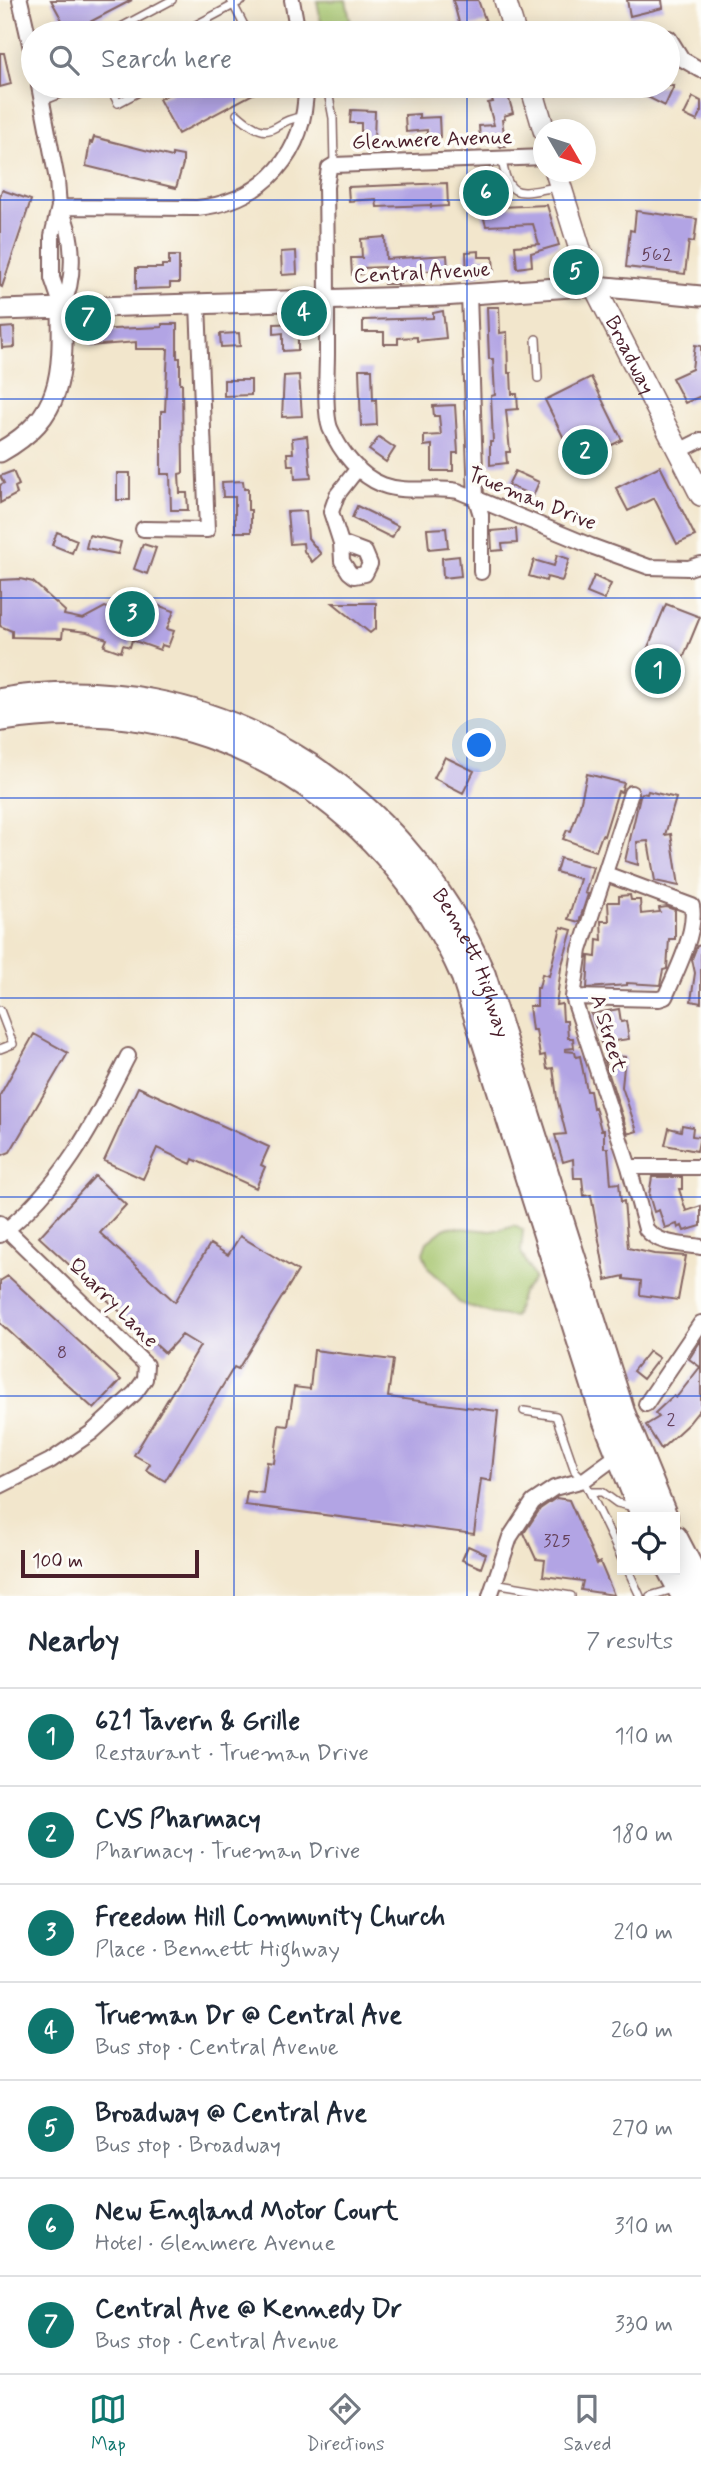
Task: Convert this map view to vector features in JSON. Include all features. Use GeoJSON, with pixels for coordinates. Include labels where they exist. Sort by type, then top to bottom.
{"type":"FeatureCollection","features":[{"type":"Feature","properties":{"kind":"highway","name":"Bennett Highway"},"geometry":{"type":"LineString","coordinates":[[0,701],[49,695],[116,697],[181,709],[223,722],[284,749],[321,772],[372,814],[417,862],[454,916],[483,975],[622,1412],[663,1512]]}},
{"type":"Feature","properties":{"kind":"highway","name":"Bennett Highway"},"geometry":{"type":"LineString","coordinates":[[0,719],[51,714],[116,716],[159,722],[222,741],[261,758],[317,792],[351,818],[397,865],[435,919],[464,977],[597,1396],[642,1512]]}},
{"type":"Feature","properties":{"kind":"highway"},"geometry":{"type":"LineString","coordinates":[[680,1553],[690,1584]]}},
{"type":"Feature","properties":{"kind":"main road"},"geometry":{"type":"LineString","coordinates":[[505,0],[511,21]]}},
{"type":"Feature","properties":{"kind":"main road"},"geometry":{"type":"LineString","coordinates":[[535,98],[541,119]]}},
{"type":"Feature","properties":{"kind":"main road","name":"Broadway"},"geometry":{"type":"LineString","coordinates":[[560,182],[587,272],[701,495]]}},
{"type":"Feature","properties":{"kind":"street"},"geometry":{"type":"LineString","coordinates":[[20,0],[25,21]]}},
{"type":"Feature","properties":{"kind":"street"},"geometry":{"type":"LineString","coordinates":[[292,0],[296,21]]}},
{"type":"Feature","properties":{"kind":"street"},"geometry":{"type":"LineString","coordinates":[[680,56],[701,70]]}},
{"type":"Feature","properties":{"kind":"street"},"geometry":{"type":"LineString","coordinates":[[0,452],[30,431],[47,412],[56,394],[62,354],[62,307],[70,286],[71,268],[68,225],[59,207],[42,98]]}},
{"type":"Feature","properties":{"kind":"street"},"geometry":{"type":"LineString","coordinates":[[59,207],[197,208],[235,199],[259,186],[282,164],[295,144],[304,117],[305,98]]}},
{"type":"Feature","properties":{"kind":"street","name":"Glenmere Avenue"},"geometry":{"type":"LineString","coordinates":[[327,300],[328,169],[334,165],[533,157]]}},
{"type":"Feature","properties":{"kind":"street","name":"Central Avenue"},"geometry":{"type":"LineString","coordinates":[[0,310],[327,300],[594,287],[701,296]]}},
{"type":"Feature","properties":{"kind":"street"},"geometry":{"type":"LineString","coordinates":[[469,294],[476,499],[481,516],[481,572]]}},
{"type":"Feature","properties":{"kind":"street","name":"Trueman Drive"},"geometry":{"type":"LineString","coordinates":[[327,300],[330,426],[350,461],[358,468],[383,485],[398,489],[444,488],[649,567],[689,568],[701,564]]}},
{"type":"Feature","properties":{"kind":"street"},"geometry":{"type":"LineString","coordinates":[[143,528],[207,530],[198,304]]}},
{"type":"Feature","properties":{"kind":"street"},"geometry":{"type":"LineString","coordinates":[[679,451],[701,440]]}},
{"type":"Feature","properties":{"kind":"street"},"geometry":{"type":"LineString","coordinates":[[341,543],[333,523],[332,504],[358,468]]}},
{"type":"Feature","properties":{"kind":"street","name":"A Street"},"geometry":{"type":"LineString","coordinates":[[631,793],[580,950],[573,997],[629,1167],[646,1229],[652,1236],[666,1242],[701,1247]]}},
{"type":"Feature","properties":{"kind":"street"},"geometry":{"type":"LineString","coordinates":[[573,997],[665,997],[679,968],[694,916],[692,906],[606,874]]}},
{"type":"Feature","properties":{"kind":"street"},"geometry":{"type":"LineString","coordinates":[[3,1229],[39,1200],[62,1172],[89,1132],[128,1056]]}},
{"type":"Feature","properties":{"kind":"street"},"geometry":{"type":"LineString","coordinates":[[629,1167],[701,1167]]}},
{"type":"Feature","properties":{"kind":"street","name":"Quarry Lane"},"geometry":{"type":"LineString","coordinates":[[0,1486],[50,1461],[91,1433],[135,1393],[145,1379],[146,1365],[3,1229]]}},
{"type":"Feature","properties":{"kind":"street"},"geometry":{"type":"LineString","coordinates":[[646,1404],[701,1323]]}},
{"type":"Feature","properties":{"kind":"street"},"geometry":{"type":"LineString","coordinates":[[492,1590],[510,1537],[533,1502],[554,1488],[587,1486],[618,1455]]}},
{"type":"Feature","properties":{"kind":"lane"},"geometry":{"type":"LineString","coordinates":[[133,21],[172,0]]}},
{"type":"Feature","properties":{"kind":"lane"},"geometry":{"type":"LineString","coordinates":[[201,21],[232,2],[243,0]]}},
{"type":"Feature","properties":{"kind":"lane"},"geometry":{"type":"LineString","coordinates":[[232,2],[241,21]]}},
{"type":"Feature","properties":{"kind":"lane"},"geometry":{"type":"LineString","coordinates":[[43,101],[49,98]]}},
{"type":"Feature","properties":{"kind":"lane"},"geometry":{"type":"LineString","coordinates":[[330,98],[334,165]]}},
{"type":"Feature","properties":{"kind":"lane"},"geometry":{"type":"LineString","coordinates":[[237,114],[251,126],[267,131],[293,118],[304,117]]}},
{"type":"Feature","properties":{"kind":"lane"},"geometry":{"type":"LineString","coordinates":[[502,158],[511,189],[518,192],[550,182]]}},
{"type":"Feature","properties":{"kind":"lane"},"geometry":{"type":"LineString","coordinates":[[536,339],[538,378]]}},
{"type":"Feature","properties":{"kind":"lane"},"geometry":{"type":"LineString","coordinates":[[0,1010],[13,1044],[0,1049]]}},
{"type":"Feature","properties":{"kind":"lane"},"geometry":{"type":"LineString","coordinates":[[524,1411],[556,1416],[575,1471],[587,1486],[617,1549]]}},
{"type":"Feature","properties":{"kind":"lane"},"geometry":{"type":"LineString","coordinates":[[587,1486],[640,1512]]}},
{"type":"Feature","properties":{"kind":"lane"},"geometry":{"type":"LineString","coordinates":[[630,1575],[640,1596]]}},
{"type":"Feature","properties":{"kind":"lane"},"geometry":{"type":"LineString","coordinates":[[650,1596],[690,1584]]}},
{"type":"Feature","properties":{"kind":"lane"},"geometry":{"type":"LineString","coordinates":[[492,1590],[571,1596]]}},
{"type":"Feature","properties":{"kind":"green space"},"geometry":{"type":"Polygon","coordinates":[[[346,0],[350,21],[321,21],[317,1],[346,0]]]}},
{"type":"Feature","properties":{"kind":"green space"},"geometry":{"type":"Polygon","coordinates":[[[515,1225],[523,1230],[521,1252],[534,1278],[522,1293],[514,1317],[493,1314],[459,1303],[445,1283],[429,1269],[423,1253],[427,1242],[444,1229],[449,1227],[492,1231],[515,1225]]]}},
{"type":"Feature","properties":{"kind":"building"},"geometry":{"type":"Polygon","coordinates":[[[51,0],[132,0],[92,21],[62,21],[51,0]]]}},
{"type":"Feature","properties":{"kind":"building"},"geometry":{"type":"Polygon","coordinates":[[[453,0],[478,0],[486,21],[459,21],[453,0]]]}},
{"type":"Feature","properties":{"kind":"building"},"geometry":{"type":"Polygon","coordinates":[[[627,0],[662,0],[663,8],[630,16],[627,0]]]}},
{"type":"Feature","properties":{"kind":"building"},"geometry":{"type":"Polygon","coordinates":[[[0,53],[4,53],[11,84],[0,87],[0,53]]]}},
{"type":"Feature","properties":{"kind":"building"},"geometry":{"type":"Polygon","coordinates":[[[693,97],[701,101],[701,113],[697,121],[684,115],[693,97]]]}},
{"type":"Feature","properties":{"kind":"building"},"geometry":{"type":"Polygon","coordinates":[[[161,98],[246,98],[178,134],[159,99],[161,98]]]}},
{"type":"Feature","properties":{"kind":"building"},"geometry":{"type":"Polygon","coordinates":[[[492,98],[509,98],[513,113],[504,116],[505,119],[502,120],[506,146],[500,147],[497,136],[480,138],[479,126],[494,125],[488,103],[493,102],[492,98]]]}},
{"type":"Feature","properties":{"kind":"building"},"geometry":{"type":"Polygon","coordinates":[[[649,98],[669,98],[665,106],[649,98]]]}},
{"type":"Feature","properties":{"kind":"building"},"geometry":{"type":"Polygon","coordinates":[[[351,110],[375,111],[374,139],[361,138],[361,123],[350,123],[351,110]]]}},
{"type":"Feature","properties":{"kind":"building"},"geometry":{"type":"Polygon","coordinates":[[[419,114],[419,118],[439,117],[440,137],[427,137],[427,130],[406,132],[405,115],[419,114]]]}},
{"type":"Feature","properties":{"kind":"building"},"geometry":{"type":"Polygon","coordinates":[[[94,137],[172,157],[172,154],[183,156],[176,188],[86,166],[90,142],[92,143],[94,137]]]}},
{"type":"Feature","properties":{"kind":"building"},"geometry":{"type":"Polygon","coordinates":[[[491,176],[499,207],[547,205],[559,245],[531,253],[532,266],[517,268],[515,246],[539,244],[533,224],[486,226],[474,181],[491,176]]]}},
{"type":"Feature","properties":{"kind":"building"},"geometry":{"type":"Polygon","coordinates":[[[447,183],[448,206],[377,207],[376,199],[349,201],[348,187],[447,183]]]}},
{"type":"Feature","properties":{"kind":"building"},"geometry":{"type":"Polygon","coordinates":[[[2,190],[31,200],[2,287],[0,197],[2,190]]]}},
{"type":"Feature","properties":{"kind":"building"},"geometry":{"type":"Polygon","coordinates":[[[636,211],[697,219],[694,242],[689,241],[685,274],[626,267],[630,230],[634,231],[636,211]]]}},
{"type":"Feature","properties":{"kind":"building"},"geometry":{"type":"Polygon","coordinates":[[[385,237],[386,259],[447,255],[448,270],[400,272],[400,284],[384,284],[384,267],[362,268],[362,274],[352,275],[351,258],[362,258],[361,239],[385,237]]]}},
{"type":"Feature","properties":{"kind":"building"},"geometry":{"type":"Polygon","coordinates":[[[296,251],[297,274],[282,275],[281,252],[296,251]]]}},
{"type":"Feature","properties":{"kind":"building"},"geometry":{"type":"Polygon","coordinates":[[[479,251],[479,257],[493,257],[494,272],[467,277],[466,252],[479,251]]]}},
{"type":"Feature","properties":{"kind":"building"},"geometry":{"type":"Polygon","coordinates":[[[169,256],[179,256],[179,283],[170,283],[170,288],[136,289],[136,268],[162,268],[162,265],[169,265],[169,256]]]}},
{"type":"Feature","properties":{"kind":"building"},"geometry":{"type":"Polygon","coordinates":[[[487,307],[499,307],[500,333],[507,332],[508,373],[511,373],[512,394],[517,394],[518,409],[506,410],[510,452],[506,452],[507,463],[490,465],[490,442],[493,442],[491,396],[495,395],[493,359],[489,359],[487,307]]]}},
{"type":"Feature","properties":{"kind":"building"},"geometry":{"type":"Polygon","coordinates":[[[443,311],[446,338],[417,341],[417,337],[398,338],[398,344],[384,344],[384,332],[363,332],[363,320],[433,318],[433,313],[443,311]]]}},
{"type":"Feature","properties":{"kind":"building"},"geometry":{"type":"Polygon","coordinates":[[[298,323],[298,350],[283,351],[283,333],[274,334],[274,324],[298,323]]]}},
{"type":"Feature","properties":{"kind":"building"},"geometry":{"type":"Polygon","coordinates":[[[162,324],[177,324],[177,358],[180,358],[182,383],[183,473],[179,474],[180,493],[187,493],[188,510],[171,510],[170,474],[161,474],[161,411],[165,411],[168,349],[136,349],[136,342],[90,346],[89,330],[162,327],[162,324]]]}},
{"type":"Feature","properties":{"kind":"building"},"geometry":{"type":"Polygon","coordinates":[[[14,327],[15,347],[2,348],[1,328],[14,327]]]}},
{"type":"Feature","properties":{"kind":"building"},"geometry":{"type":"Polygon","coordinates":[[[239,333],[240,346],[221,347],[220,334],[239,333]]]}},
{"type":"Feature","properties":{"kind":"building"},"geometry":{"type":"Polygon","coordinates":[[[695,345],[701,346],[701,396],[685,403],[672,378],[692,369],[695,345]]]}},
{"type":"Feature","properties":{"kind":"building"},"geometry":{"type":"Polygon","coordinates":[[[359,369],[372,369],[377,425],[361,426],[359,369]]]}},
{"type":"Feature","properties":{"kind":"building"},"geometry":{"type":"Polygon","coordinates":[[[299,375],[302,416],[282,417],[284,376],[299,375]]]}},
{"type":"Feature","properties":{"kind":"building"},"geometry":{"type":"Polygon","coordinates":[[[591,377],[622,440],[576,463],[545,400],[591,377]]]}},
{"type":"Feature","properties":{"kind":"building"},"geometry":{"type":"Polygon","coordinates":[[[224,380],[251,380],[251,395],[224,396],[224,380]]]}},
{"type":"Feature","properties":{"kind":"building"},"geometry":{"type":"Polygon","coordinates":[[[455,405],[458,453],[453,453],[453,471],[432,471],[432,445],[424,446],[424,436],[441,435],[439,416],[434,416],[433,406],[455,405]]]}},
{"type":"Feature","properties":{"kind":"building"},"geometry":{"type":"Polygon","coordinates":[[[307,436],[311,478],[295,479],[294,465],[288,465],[287,453],[293,453],[292,438],[307,436]]]}},
{"type":"Feature","properties":{"kind":"building"},"geometry":{"type":"Polygon","coordinates":[[[379,437],[395,448],[386,462],[369,450],[379,437]]]}},
{"type":"Feature","properties":{"kind":"building"},"geometry":{"type":"Polygon","coordinates":[[[660,466],[695,536],[677,544],[654,498],[628,511],[616,488],[660,466]]]}},
{"type":"Feature","properties":{"kind":"building"},"geometry":{"type":"Polygon","coordinates":[[[13,471],[19,485],[15,487],[17,494],[0,503],[0,485],[4,483],[0,476],[13,471]]]}},
{"type":"Feature","properties":{"kind":"building"},"geometry":{"type":"Polygon","coordinates":[[[515,471],[539,482],[533,496],[508,485],[515,471]]]}},
{"type":"Feature","properties":{"kind":"building"},"geometry":{"type":"Polygon","coordinates":[[[117,473],[130,473],[130,500],[117,500],[117,473]]]}},
{"type":"Feature","properties":{"kind":"building"},"geometry":{"type":"Polygon","coordinates":[[[243,481],[244,489],[248,489],[251,532],[235,532],[235,497],[223,497],[222,482],[243,481]]]}},
{"type":"Feature","properties":{"kind":"building"},"geometry":{"type":"Polygon","coordinates":[[[357,506],[398,526],[392,538],[352,518],[357,506]]]}},
{"type":"Feature","properties":{"kind":"building"},"geometry":{"type":"Polygon","coordinates":[[[306,511],[308,538],[321,554],[312,562],[304,551],[303,543],[290,544],[287,512],[306,511]]]}},
{"type":"Feature","properties":{"kind":"building"},"geometry":{"type":"Polygon","coordinates":[[[446,528],[448,547],[429,549],[427,529],[446,528]]]}},
{"type":"Feature","properties":{"kind":"building"},"geometry":{"type":"Polygon","coordinates":[[[516,529],[517,543],[502,544],[503,550],[492,551],[491,531],[516,529]]]}},
{"type":"Feature","properties":{"kind":"building"},"geometry":{"type":"Polygon","coordinates":[[[57,532],[77,540],[72,553],[52,545],[57,532]]]}},
{"type":"Feature","properties":{"kind":"building"},"geometry":{"type":"Polygon","coordinates":[[[89,535],[121,542],[118,554],[86,548],[89,535]]]}},
{"type":"Feature","properties":{"kind":"building"},"geometry":{"type":"Polygon","coordinates":[[[143,544],[156,548],[147,574],[134,569],[143,544]]]}},
{"type":"Feature","properties":{"kind":"building"},"geometry":{"type":"Polygon","coordinates":[[[557,555],[569,559],[562,581],[547,577],[546,581],[529,576],[534,560],[554,566],[557,555]]]}},
{"type":"Feature","properties":{"kind":"building"},"geometry":{"type":"Polygon","coordinates":[[[459,556],[461,576],[443,578],[442,558],[459,556]]]}},
{"type":"Feature","properties":{"kind":"building"},"geometry":{"type":"Polygon","coordinates":[[[594,576],[611,584],[604,600],[587,593],[594,576]]]}},
{"type":"Feature","properties":{"kind":"building"},"geometry":{"type":"Polygon","coordinates":[[[20,579],[33,582],[65,611],[64,615],[83,619],[105,607],[122,613],[129,595],[174,611],[167,629],[174,631],[168,647],[162,645],[160,650],[132,640],[130,647],[123,645],[121,652],[104,646],[107,639],[87,632],[63,629],[62,638],[12,637],[12,631],[0,626],[0,580],[20,579]]]}},
{"type":"Feature","properties":{"kind":"building"},"geometry":{"type":"Polygon","coordinates":[[[333,603],[376,603],[376,628],[370,633],[333,603]]]}},
{"type":"Feature","properties":{"kind":"building"},"geometry":{"type":"Polygon","coordinates":[[[666,604],[700,617],[670,690],[636,676],[666,604]]]}},
{"type":"Feature","properties":{"kind":"building"},"geometry":{"type":"Polygon","coordinates":[[[445,757],[474,771],[463,793],[434,778],[445,757]]]}},
{"type":"Feature","properties":{"kind":"building"},"geometry":{"type":"Polygon","coordinates":[[[587,774],[624,783],[621,792],[618,791],[604,836],[602,835],[596,851],[563,839],[567,830],[571,831],[587,774]]]}},
{"type":"Feature","properties":{"kind":"building"},"geometry":{"type":"Polygon","coordinates":[[[648,791],[676,798],[665,835],[671,834],[679,886],[655,881],[648,841],[637,842],[638,865],[625,861],[640,796],[648,791]]]}},
{"type":"Feature","properties":{"kind":"building"},"geometry":{"type":"Polygon","coordinates":[[[560,858],[593,867],[579,922],[568,919],[580,879],[556,872],[560,858]]]}},
{"type":"Feature","properties":{"kind":"building"},"geometry":{"type":"Polygon","coordinates":[[[630,895],[631,900],[640,900],[641,914],[660,912],[659,908],[667,907],[675,910],[675,939],[669,939],[667,969],[663,970],[660,985],[627,983],[587,988],[589,956],[596,957],[597,939],[602,940],[601,921],[609,921],[608,902],[619,902],[619,896],[630,895]]]}},
{"type":"Feature","properties":{"kind":"building"},"geometry":{"type":"Polygon","coordinates":[[[561,927],[572,930],[561,968],[556,1005],[562,1004],[568,1038],[573,1038],[574,1048],[565,1051],[575,1052],[576,1057],[580,1056],[587,1091],[590,1091],[601,1130],[604,1130],[604,1148],[608,1148],[611,1184],[619,1183],[621,1202],[624,1201],[628,1248],[654,1254],[686,1256],[678,1300],[640,1295],[641,1281],[624,1279],[624,1276],[606,1280],[591,1195],[584,1196],[582,1178],[574,1178],[573,1159],[563,1162],[555,1135],[566,1134],[553,1068],[547,1069],[545,1055],[540,1056],[536,1030],[532,1030],[529,1006],[537,1006],[537,988],[542,974],[549,976],[561,927]]]}},
{"type":"Feature","properties":{"kind":"building"},"geometry":{"type":"Polygon","coordinates":[[[701,945],[701,1003],[691,1001],[695,973],[692,959],[697,946],[701,945]]]}},
{"type":"Feature","properties":{"kind":"building"},"geometry":{"type":"Polygon","coordinates":[[[619,1009],[621,1022],[626,1021],[629,1039],[601,1043],[591,1014],[619,1009]]]}},
{"type":"Feature","properties":{"kind":"building"},"geometry":{"type":"Polygon","coordinates":[[[34,1034],[68,1053],[10,1152],[0,1156],[0,1095],[34,1034]]]}},
{"type":"Feature","properties":{"kind":"building"},"geometry":{"type":"Polygon","coordinates":[[[605,1055],[625,1057],[622,1087],[637,1131],[628,1134],[605,1055]]]}},
{"type":"Feature","properties":{"kind":"building"},"geometry":{"type":"Polygon","coordinates":[[[138,1087],[269,1147],[261,1165],[265,1167],[256,1188],[193,1159],[191,1164],[157,1148],[143,1179],[104,1161],[138,1087]]]}},
{"type":"Feature","properties":{"kind":"building"},"geometry":{"type":"Polygon","coordinates":[[[682,1125],[693,1127],[692,1136],[700,1137],[697,1151],[665,1145],[669,1128],[681,1131],[682,1125]]]}},
{"type":"Feature","properties":{"kind":"building"},"geometry":{"type":"Polygon","coordinates":[[[95,1176],[126,1205],[100,1233],[175,1302],[210,1244],[228,1255],[240,1236],[298,1271],[238,1369],[234,1367],[165,1481],[146,1470],[150,1464],[134,1455],[200,1346],[182,1335],[165,1353],[39,1237],[95,1176]]]}},
{"type":"Feature","properties":{"kind":"building"},"geometry":{"type":"Polygon","coordinates":[[[652,1177],[682,1177],[682,1189],[679,1189],[686,1211],[701,1206],[701,1226],[684,1231],[682,1226],[678,1228],[677,1224],[665,1228],[659,1210],[654,1212],[649,1195],[652,1177]]]}},
{"type":"Feature","properties":{"kind":"building"},"geometry":{"type":"Polygon","coordinates":[[[8,1276],[121,1380],[94,1409],[0,1323],[0,1281],[8,1276]]]}},
{"type":"Feature","properties":{"kind":"building"},"geometry":{"type":"Polygon","coordinates":[[[701,1340],[701,1408],[661,1449],[646,1425],[659,1417],[655,1413],[673,1396],[676,1398],[700,1367],[689,1359],[701,1340]]]}},
{"type":"Feature","properties":{"kind":"building"},"geometry":{"type":"Polygon","coordinates":[[[314,1350],[393,1360],[388,1397],[498,1411],[491,1481],[481,1479],[474,1534],[245,1505],[247,1491],[263,1493],[267,1462],[274,1463],[279,1425],[288,1426],[294,1387],[310,1389],[314,1350]]]}},
{"type":"Feature","properties":{"kind":"building"},"geometry":{"type":"Polygon","coordinates":[[[649,1351],[659,1358],[643,1379],[633,1371],[649,1351]]]}},
{"type":"Feature","properties":{"kind":"building"},"geometry":{"type":"Polygon","coordinates":[[[556,1498],[569,1500],[614,1595],[581,1590],[583,1581],[543,1576],[545,1560],[536,1559],[524,1533],[540,1509],[556,1498]]]}},
{"type":"Feature","properties":{"kind":"building"},"geometry":{"type":"Polygon","coordinates":[[[468,1546],[486,1554],[481,1568],[462,1560],[468,1546]]]}},
{"type":"Feature","properties":{"kind":"place","name":"New England Motor Court"},"geometry":{"type":"Point","coordinates":[486,193]}},
{"type":"Feature","properties":{"kind":"place","name":"Broadway @ Central Ave"},"geometry":{"type":"Point","coordinates":[576,272]}},
{"type":"Feature","properties":{"kind":"place","name":"Trueman Dr @ Central Ave"},"geometry":{"type":"Point","coordinates":[304,313]}},
{"type":"Feature","properties":{"kind":"place","name":"Central Ave @ Kennedy Dr"},"geometry":{"type":"Point","coordinates":[88,318]}},
{"type":"Feature","properties":{"kind":"place","name":"CVS Pharmacy"},"geometry":{"type":"Point","coordinates":[585,452]}},
{"type":"Feature","properties":{"kind":"place","name":"Freedom Hill Community Church"},"geometry":{"type":"Point","coordinates":[132,614]}},
{"type":"Feature","properties":{"kind":"place","name":"621 Tavern & Grille"},"geometry":{"type":"Point","coordinates":[658,671]}}]}
